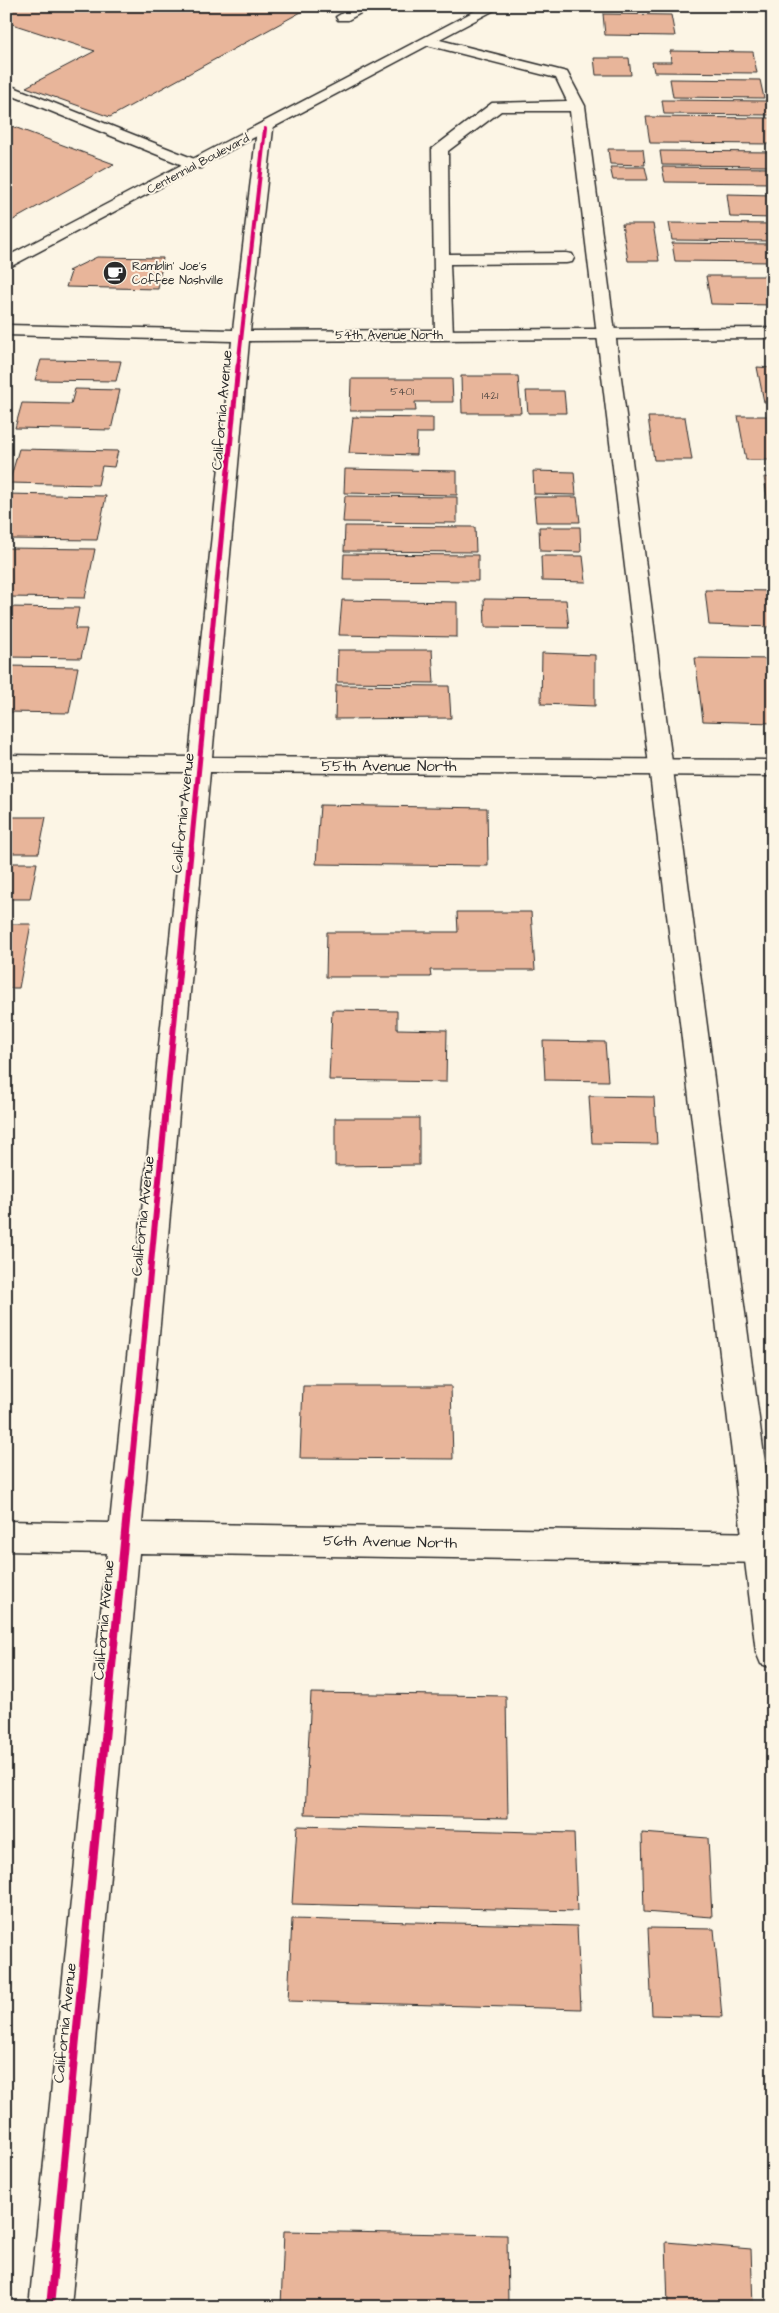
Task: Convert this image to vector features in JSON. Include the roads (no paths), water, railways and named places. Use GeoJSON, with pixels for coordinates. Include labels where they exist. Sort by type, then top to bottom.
{"type":"FeatureCollection","features":[{"type":"Feature","properties":{"kind":"street"},"geometry":{"type":"LineString","coordinates":[[343,17],[366,6]]}},
{"type":"Feature","properties":{"kind":"street","name":"Centennial Boulevard"},"geometry":{"type":"LineString","coordinates":[[6,264],[495,6]]}},
{"type":"Feature","properties":{"kind":"street"},"geometry":{"type":"LineString","coordinates":[[428,41],[562,75],[577,106],[608,333],[662,767],[766,1548],[773,1652]]}},
{"type":"Feature","properties":{"kind":"street"},"geometry":{"type":"LineString","coordinates":[[6,88],[196,164]]}},
{"type":"Feature","properties":{"kind":"street"},"geometry":{"type":"LineString","coordinates":[[444,335],[440,149],[497,106],[577,106]]}},
{"type":"Feature","properties":{"kind":"street"},"geometry":{"type":"LineString","coordinates":[[115,133],[132,125]]}},
{"type":"Feature","properties":{"kind":"street","name":"California Avenue"},"geometry":{"type":"LineString","coordinates":[[50,2307],[241,336],[265,129]]}},
{"type":"Feature","properties":{"kind":"street"},"geometry":{"type":"LineString","coordinates":[[441,258],[566,258]]}},
{"type":"Feature","properties":{"kind":"street","name":"54th Avenue North"},"geometry":{"type":"LineString","coordinates":[[6,330],[241,336],[773,333]]}},
{"type":"Feature","properties":{"kind":"street","name":"55th Avenue North"},"geometry":{"type":"LineString","coordinates":[[6,763],[773,768]]}},
{"type":"Feature","properties":{"kind":"street","name":"56th Avenue North"},"geometry":{"type":"LineString","coordinates":[[6,1536],[766,1548]]}},
{"type":"Feature","properties":{"kind":"place","name":"Ramblin’ Joe’s Coffee Nashville"},"geometry":{"type":"Point","coordinates":[115,273]}}]}
